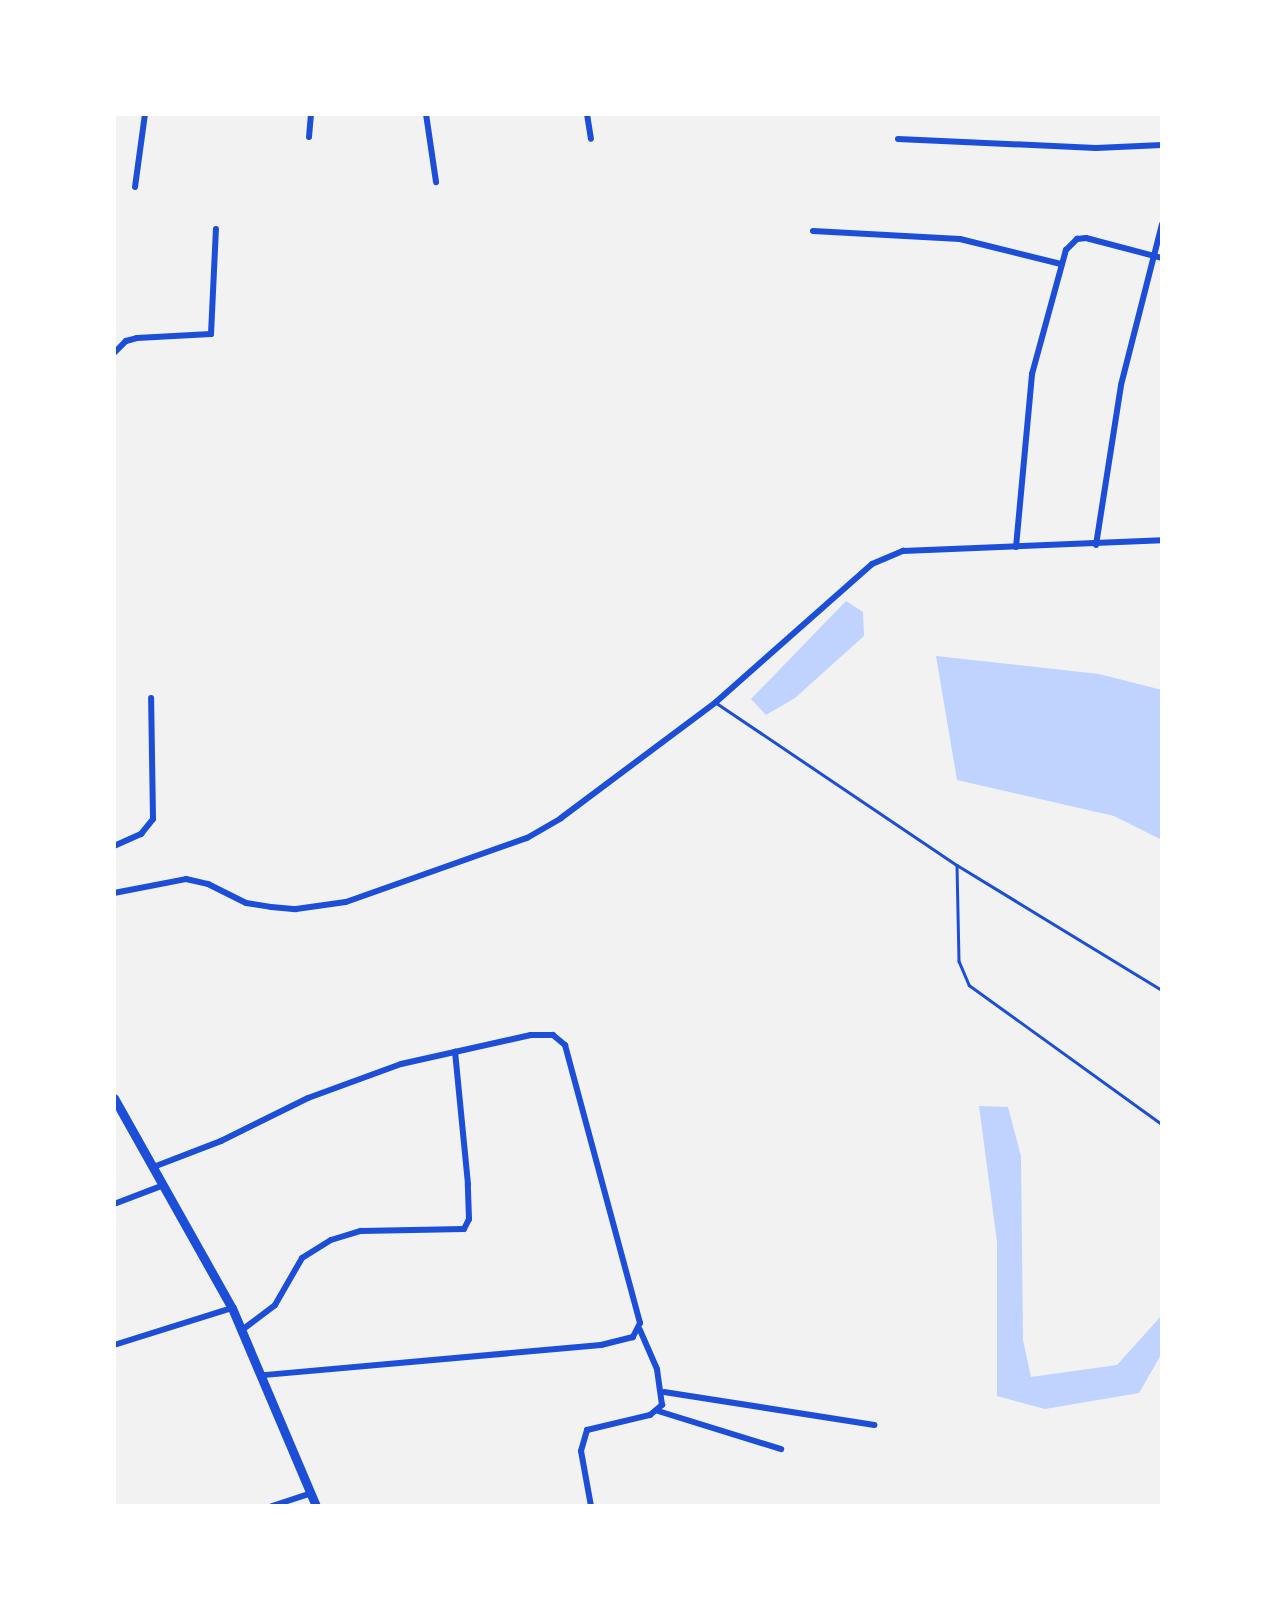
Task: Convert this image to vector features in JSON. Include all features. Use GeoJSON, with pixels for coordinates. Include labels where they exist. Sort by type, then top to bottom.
{"type":"FeatureCollection","features":[{"type":"Feature","properties":{"kind":"main road"},"geometry":{"type":"LineString","coordinates":[[114,1098],[156,1166],[232,1308],[263,1375],[316,1506]]}},
{"type":"Feature","properties":{"kind":"street"},"geometry":{"type":"LineString","coordinates":[[135,187],[145,114]]}},
{"type":"Feature","properties":{"kind":"street"},"geometry":{"type":"LineString","coordinates":[[309,137],[311,114]]}},
{"type":"Feature","properties":{"kind":"street"},"geometry":{"type":"LineString","coordinates":[[426,114],[436,182]]}},
{"type":"Feature","properties":{"kind":"street"},"geometry":{"type":"LineString","coordinates":[[587,114],[591,139]]}},
{"type":"Feature","properties":{"kind":"street"},"geometry":{"type":"LineString","coordinates":[[898,139],[1077,148],[1162,145]]}},
{"type":"Feature","properties":{"kind":"street"},"geometry":{"type":"LineString","coordinates":[[1096,545],[1107,460],[1152,255],[1162,224]]}},
{"type":"Feature","properties":{"kind":"street"},"geometry":{"type":"LineString","coordinates":[[114,353],[126,341],[137,338],[211,334],[216,229]]}},
{"type":"Feature","properties":{"kind":"street"},"geometry":{"type":"LineString","coordinates":[[813,231],[960,239],[1061,264]]}},
{"type":"Feature","properties":{"kind":"street"},"geometry":{"type":"LineString","coordinates":[[1016,547],[1026,410],[1061,264],[1077,239],[1162,258]]}},
{"type":"Feature","properties":{"kind":"street"},"geometry":{"type":"LineString","coordinates":[[114,893],[186,879],[208,884],[246,903],[271,907],[346,902],[527,838],[561,818],[716,702],[872,564],[903,551],[1096,545],[1162,540]]}},
{"type":"Feature","properties":{"kind":"street"},"geometry":{"type":"LineString","coordinates":[[114,846],[141,834],[153,819],[151,698]]}},
{"type":"Feature","properties":{"kind":"street"},"geometry":{"type":"LineString","coordinates":[[156,1166],[221,1142],[360,1076],[531,1035],[561,1039],[640,1330],[664,1392],[658,1411]]}},
{"type":"Feature","properties":{"kind":"street"},"geometry":{"type":"LineString","coordinates":[[242,1330],[275,1305],[302,1258],[331,1240],[361,1231],[464,1229],[469,1219],[468,1184],[454,1052]]}},
{"type":"Feature","properties":{"kind":"street"},"geometry":{"type":"LineString","coordinates":[[114,1204],[166,1185]]}},
{"type":"Feature","properties":{"kind":"street"},"geometry":{"type":"LineString","coordinates":[[114,1345],[232,1308]]}},
{"type":"Feature","properties":{"kind":"street"},"geometry":{"type":"LineString","coordinates":[[263,1375],[601,1345],[633,1337],[640,1330]]}},
{"type":"Feature","properties":{"kind":"street"},"geometry":{"type":"LineString","coordinates":[[664,1392],[874,1425]]}},
{"type":"Feature","properties":{"kind":"street"},"geometry":{"type":"LineString","coordinates":[[591,1506],[581,1451],[587,1430],[658,1411],[781,1449]]}},
{"type":"Feature","properties":{"kind":"street"},"geometry":{"type":"LineString","coordinates":[[272,1506],[310,1494]]}},
{"type":"Feature","properties":{"kind":"lane"},"geometry":{"type":"LineString","coordinates":[[716,702],[957,865],[1162,990]]}},
{"type":"Feature","properties":{"kind":"lane"},"geometry":{"type":"LineString","coordinates":[[957,865],[959,961],[969,985],[1162,1124]]}},
{"type":"Feature","properties":{"kind":"water"},"geometry":{"type":"Polygon","coordinates":[[[846,601],[863,612],[864,636],[795,698],[766,715],[751,699],[846,601]]]}},
{"type":"Feature","properties":{"kind":"water"},"geometry":{"type":"Polygon","coordinates":[[[936,656],[1099,674],[1162,690],[1162,840],[1114,816],[957,780],[936,656]]]}},
{"type":"Feature","properties":{"kind":"water"},"geometry":{"type":"Polygon","coordinates":[[[979,1106],[1008,1107],[1021,1156],[1023,1340],[1031,1377],[1117,1365],[1162,1315],[1162,1353],[1139,1393],[1045,1409],[997,1396],[997,1242],[979,1106]]]}}]}
